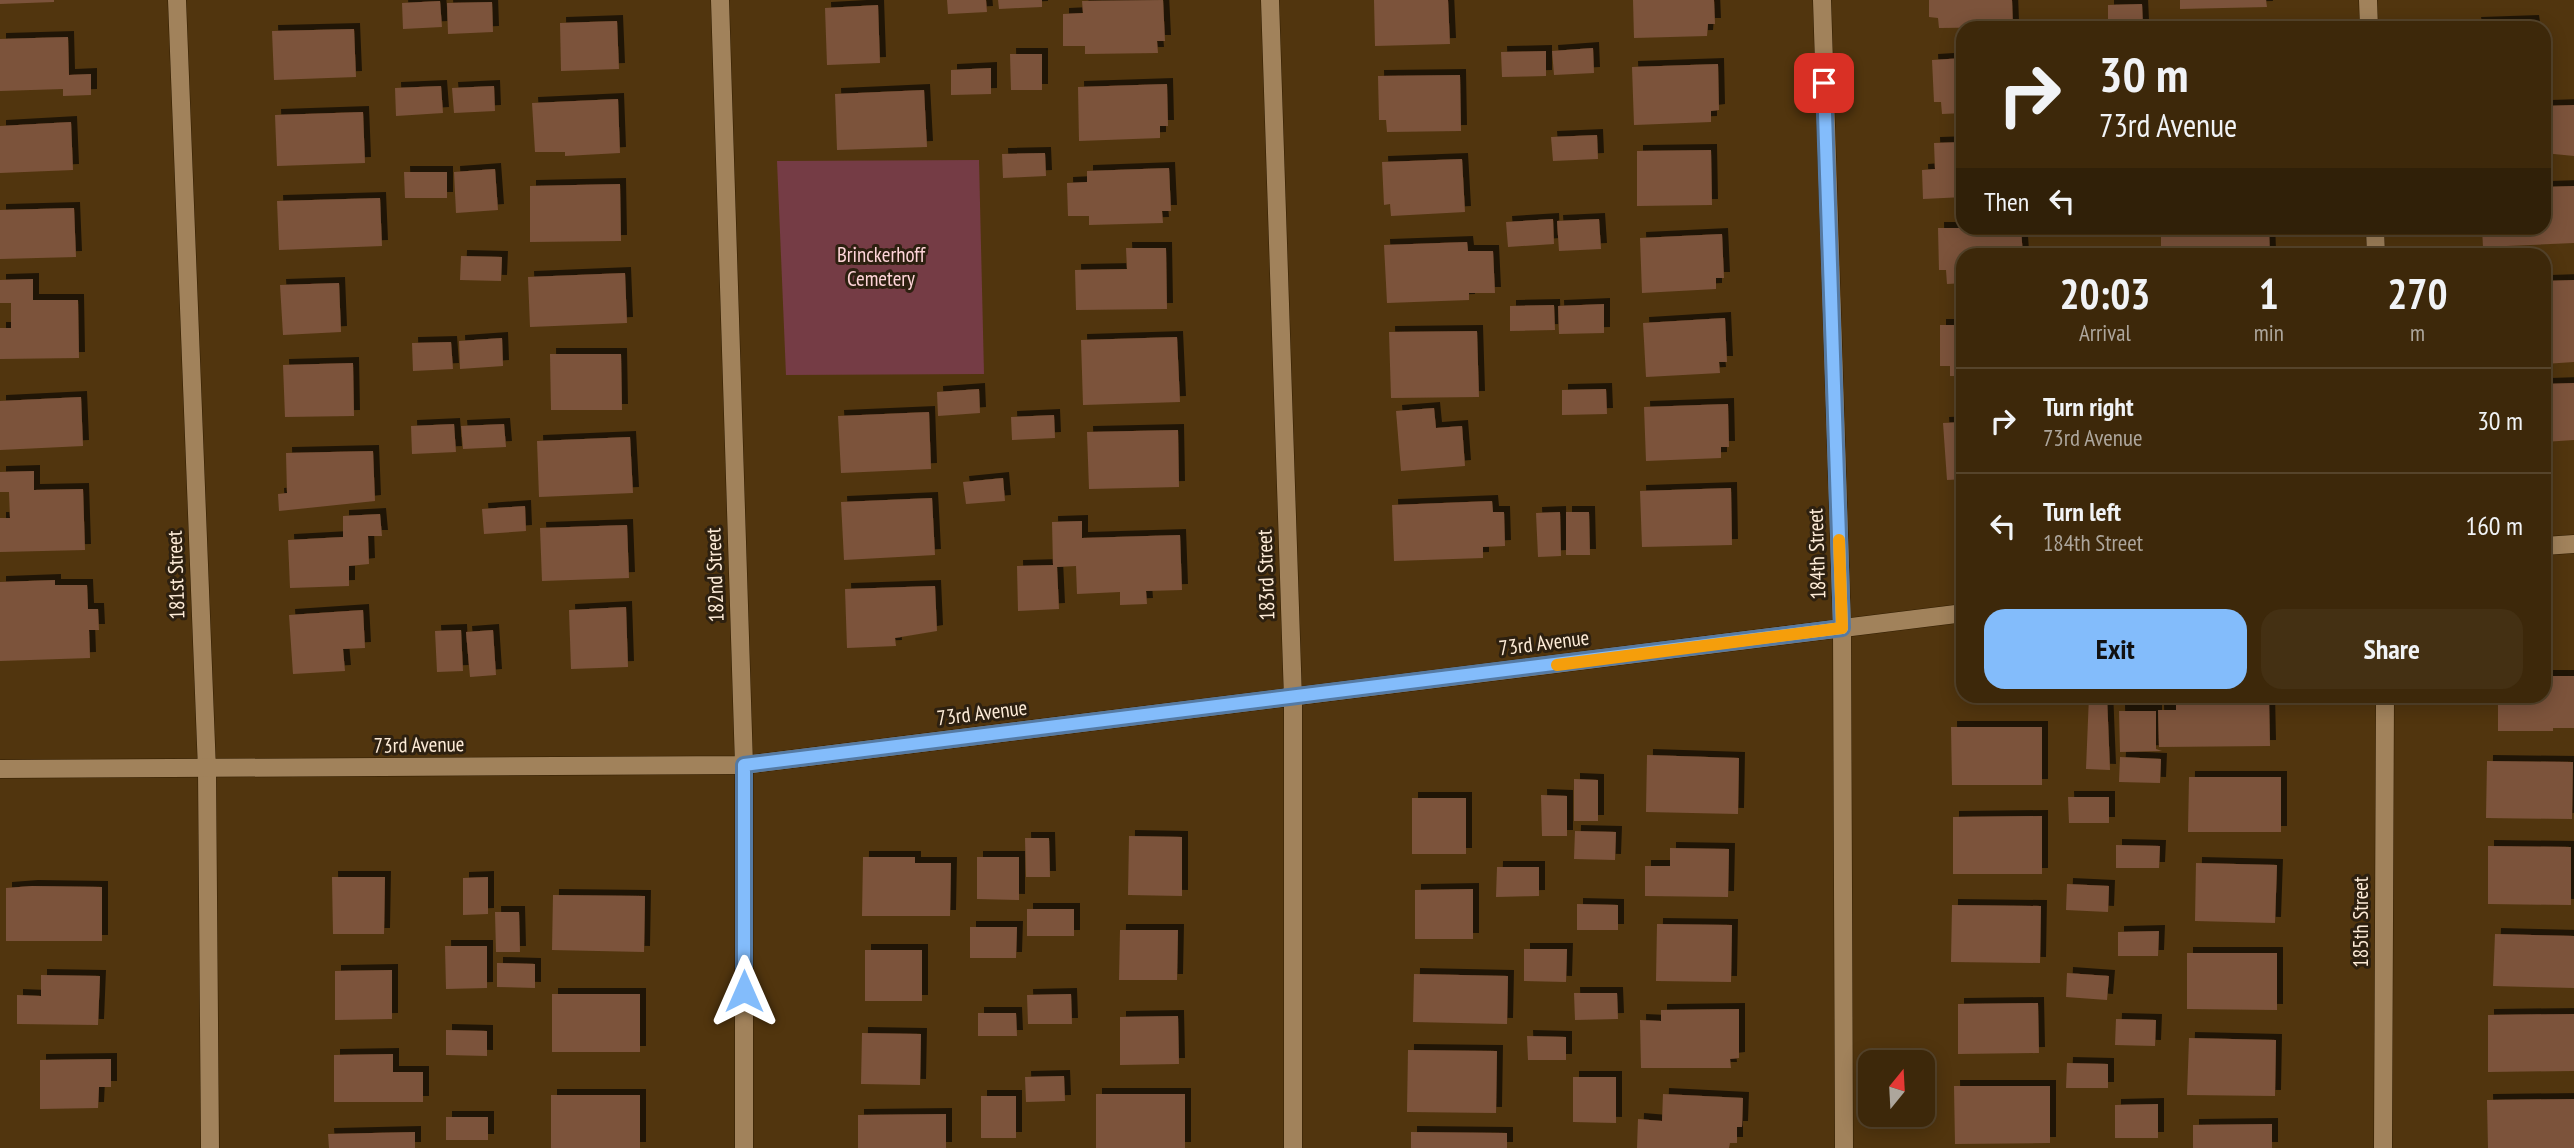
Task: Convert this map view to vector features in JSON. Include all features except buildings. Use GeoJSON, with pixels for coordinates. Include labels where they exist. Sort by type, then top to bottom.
{"type":"FeatureCollection","features":[{"type":"Feature","properties":{"kind":"street","name":"181st Street"},"geometry":{"type":"LineString","coordinates":[[177,0],[207,770],[210,1148]]}},
{"type":"Feature","properties":{"kind":"street","name":"182nd Street"},"geometry":{"type":"LineString","coordinates":[[720,0],[744,765],[744,1148]]}},
{"type":"Feature","properties":{"kind":"street","name":"183rd Street"},"geometry":{"type":"LineString","coordinates":[[1270,0],[1293,699],[1293,1148]]}},
{"type":"Feature","properties":{"kind":"street","name":"184th Street"},"geometry":{"type":"LineString","coordinates":[[1822,0],[1842,628],[1844,1148]]}},
{"type":"Feature","properties":{"kind":"street"},"geometry":{"type":"LineString","coordinates":[[2368,0],[2369,21]]}},
{"type":"Feature","properties":{"kind":"street"},"geometry":{"type":"LineString","coordinates":[[2551,546],[2574,544]]}},
{"type":"Feature","properties":{"kind":"street","name":"73rd Avenue"},"geometry":{"type":"LineString","coordinates":[[0,769],[207,770],[744,765],[1293,699],[1956,614]]}},
{"type":"Feature","properties":{"kind":"street","name":"185th Street"},"geometry":{"type":"LineString","coordinates":[[2383,1148],[2385,703]]}},
{"type":"Feature","properties":{"kind":"green space","name":"Brinckerhoff Cemetery"},"geometry":{"type":"Polygon","coordinates":[[[979,160],[984,374],[786,375],[777,161],[979,160]]]}},
{"type":"Feature","properties":{"kind":"slow traffic"},"geometry":{"type":"LineString","coordinates":[[1557,665],[1842,628],[1839,540]]}},
{"type":"Feature","properties":{"kind":"route"},"geometry":{"type":"LineString","coordinates":[[744,991],[744,765],[1293,699],[1842,628],[1824,83]]}}]}
